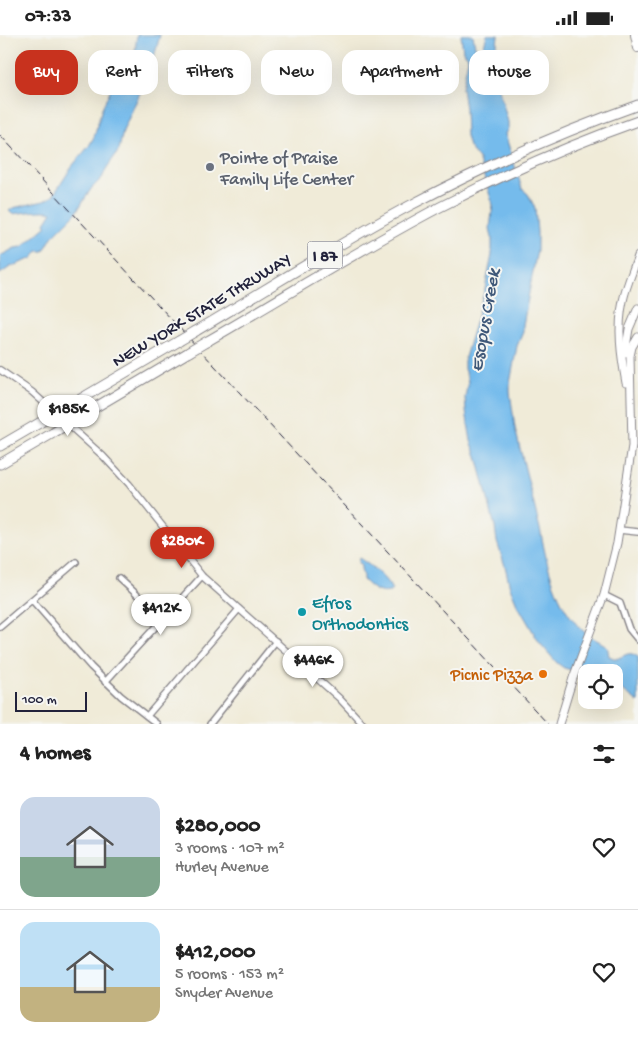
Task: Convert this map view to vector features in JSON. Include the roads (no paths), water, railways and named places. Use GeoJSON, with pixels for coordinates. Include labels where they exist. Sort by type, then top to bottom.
{"type":"FeatureCollection","features":[{"type":"Feature","properties":{"kind":"highway"},"geometry":{"type":"LineString","coordinates":[[634,35],[638,48]]}},
{"type":"Feature","properties":{"kind":"highway","name":"NEW YORK STATE THRUWAY"},"geometry":{"type":"LineString","coordinates":[[0,446],[384,220],[456,182],[529,148],[638,105]]}},
{"type":"Feature","properties":{"kind":"highway","name":"NEW YORK STATE THRUWAY"},"geometry":{"type":"LineString","coordinates":[[0,464],[384,238],[463,195],[535,162],[638,121]]}},
{"type":"Feature","properties":{"kind":"main road"},"geometry":{"type":"LineString","coordinates":[[631,405],[622,350],[621,313],[626,288],[638,256]]}},
{"type":"Feature","properties":{"kind":"main road"},"geometry":{"type":"LineString","coordinates":[[626,383],[627,335],[630,322],[638,308]]}},
{"type":"Feature","properties":{"kind":"main road"},"geometry":{"type":"LineString","coordinates":[[559,724],[573,678],[604,595],[613,561],[632,453],[630,356],[638,337]]}},
{"type":"Feature","properties":{"kind":"street"},"geometry":{"type":"LineString","coordinates":[[0,370],[32,392],[116,469],[202,576],[339,698],[363,724]]}},
{"type":"Feature","properties":{"kind":"street"},"geometry":{"type":"LineString","coordinates":[[619,530],[638,532]]}},
{"type":"Feature","properties":{"kind":"street"},"geometry":{"type":"LineString","coordinates":[[0,627],[76,562]]}},
{"type":"Feature","properties":{"kind":"street"},"geometry":{"type":"LineString","coordinates":[[106,682],[202,576]]}},
{"type":"Feature","properties":{"kind":"street"},"geometry":{"type":"LineString","coordinates":[[119,578],[162,619]]}},
{"type":"Feature","properties":{"kind":"street"},"geometry":{"type":"LineString","coordinates":[[604,595],[620,603],[630,629],[638,639]]}},
{"type":"Feature","properties":{"kind":"street"},"geometry":{"type":"LineString","coordinates":[[32,600],[84,660],[106,682],[157,724]]}},
{"type":"Feature","properties":{"kind":"street"},"geometry":{"type":"LineString","coordinates":[[148,716],[239,609]]}},
{"type":"Feature","properties":{"kind":"street"},"geometry":{"type":"LineString","coordinates":[[210,724],[276,641]]}},
{"type":"Feature","properties":{"kind":"water"},"geometry":{"type":"Polygon","coordinates":[[[137,35],[160,35],[156,50],[135,50],[137,35]]]}},
{"type":"Feature","properties":{"kind":"water","name":"Esopus Creek"},"geometry":{"type":"Polygon","coordinates":[[[461,35],[473,35],[476,50],[469,50],[469,95],[500,95],[508,122],[505,134],[522,189],[528,194],[535,208],[537,250],[523,332],[517,346],[510,392],[515,428],[546,558],[559,596],[572,619],[581,629],[607,646],[609,656],[616,659],[632,654],[638,657],[638,702],[623,690],[623,664],[578,664],[578,672],[564,668],[557,663],[539,642],[517,604],[497,542],[477,456],[471,441],[465,398],[468,381],[464,369],[464,361],[485,289],[492,255],[490,228],[493,205],[478,158],[469,147],[466,136],[462,88],[468,59],[467,55],[463,52],[461,35]]]}},
{"type":"Feature","properties":{"kind":"water"},"geometry":{"type":"Polygon","coordinates":[[[487,35],[498,35],[496,50],[483,50],[487,35]]]}},
{"type":"Feature","properties":{"kind":"water"},"geometry":{"type":"Polygon","coordinates":[[[108,95],[139,95],[123,131],[119,150],[102,178],[91,189],[75,214],[52,237],[44,251],[38,251],[33,258],[10,267],[0,274],[0,256],[15,248],[22,247],[47,226],[45,223],[52,212],[38,211],[12,214],[9,211],[13,208],[44,201],[53,196],[73,165],[89,146],[94,137],[102,108],[108,95]]]}},
{"type":"Feature","properties":{"kind":"water"},"geometry":{"type":"Polygon","coordinates":[[[359,558],[383,578],[392,591],[380,592],[363,580],[361,566],[358,563],[359,558]]]}},
{"type":"Feature","properties":{"kind":"railway"},"geometry":{"type":"LineString","coordinates":[[0,135],[548,724]]}},
{"type":"Feature","properties":{"kind":"place","name":"Pointe of Praise Family Life Center"},"geometry":{"type":"Point","coordinates":[210,167]}},
{"type":"Feature","properties":{"kind":"place","name":"Efros Orthodontics"},"geometry":{"type":"Point","coordinates":[302,612]}},
{"type":"Feature","properties":{"kind":"place","name":"Picnic Pizza"},"geometry":{"type":"Point","coordinates":[543,674]}}]}
